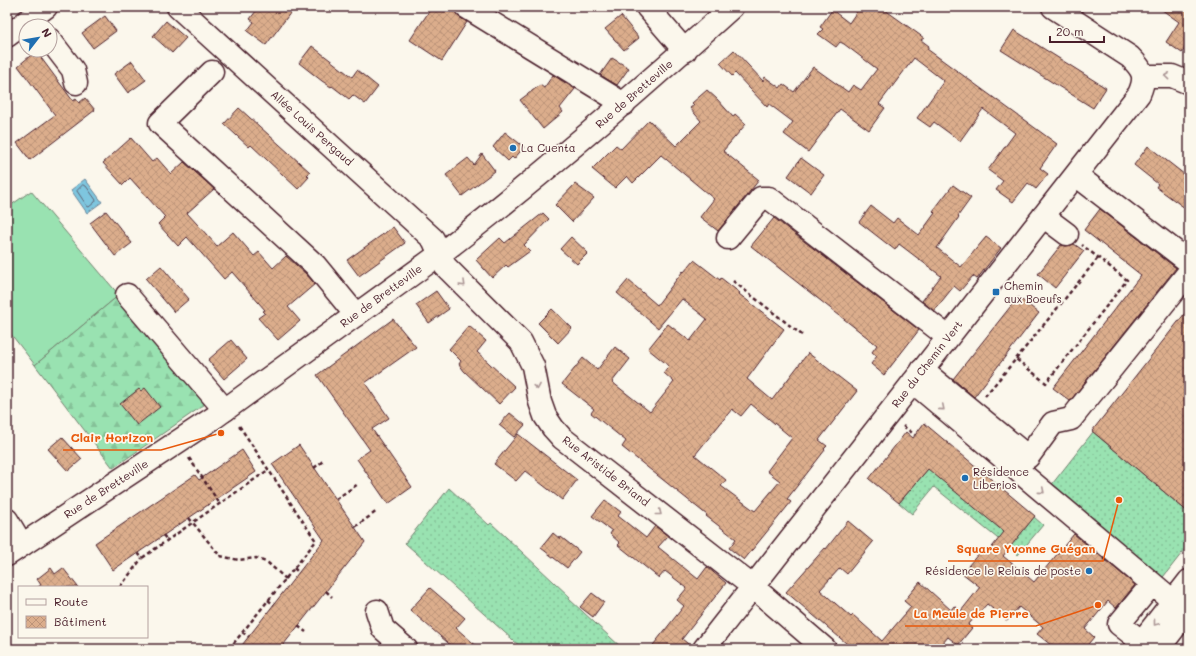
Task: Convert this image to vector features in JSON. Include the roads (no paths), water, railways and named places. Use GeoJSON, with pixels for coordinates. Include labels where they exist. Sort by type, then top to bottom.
{"type":"FeatureCollection","features":[{"type":"Feature","properties":{"kind":"street","name":"Allée Louis Pergaud"},"geometry":{"type":"LineString","coordinates":[[178,7],[433,239],[440,254]]}},
{"type":"Feature","properties":{"kind":"street"},"geometry":{"type":"LineString","coordinates":[[466,7],[624,104]]}},
{"type":"Feature","properties":{"kind":"street"},"geometry":{"type":"LineString","coordinates":[[647,7],[684,51]]}},
{"type":"Feature","properties":{"kind":"street","name":"Rue de Bretteville"},"geometry":{"type":"LineString","coordinates":[[15,550],[231,415],[356,315],[467,233],[624,104],[732,7]]}},
{"type":"Feature","properties":{"kind":"street"},"geometry":{"type":"LineString","coordinates":[[1053,7],[1126,53],[1138,64],[1144,76],[1172,76],[1189,83]]}},
{"type":"Feature","properties":{"kind":"street"},"geometry":{"type":"LineString","coordinates":[[7,36],[40,13]]}},
{"type":"Feature","properties":{"kind":"street"},"geometry":{"type":"LineString","coordinates":[[58,50],[73,70],[76,83]]}},
{"type":"Feature","properties":{"kind":"street"},"geometry":{"type":"LineString","coordinates":[[212,72],[160,123],[315,265],[356,315]]}},
{"type":"Feature","properties":{"kind":"street","name":"Rue du Chemin Vert"},"geometry":{"type":"LineString","coordinates":[[704,649],[1139,94],[1144,82],[1144,76]]}},
{"type":"Feature","properties":{"kind":"street"},"geometry":{"type":"LineString","coordinates":[[1076,174],[1189,262]]}},
{"type":"Feature","properties":{"kind":"street"},"geometry":{"type":"LineString","coordinates":[[728,238],[761,198],[769,198],[948,337]]}},
{"type":"Feature","properties":{"kind":"street"},"geometry":{"type":"LineString","coordinates":[[1043,216],[1067,234]]}},
{"type":"Feature","properties":{"kind":"street","name":"Rue Aristide Briand"},"geometry":{"type":"LineString","coordinates":[[440,254],[445,266],[521,342],[533,366],[540,402],[545,416],[562,438],[752,586],[825,649]]}},
{"type":"Feature","properties":{"kind":"street"},"geometry":{"type":"LineString","coordinates":[[918,376],[973,411],[1028,457],[1053,423],[1070,419],[1189,272]]}},
{"type":"Feature","properties":{"kind":"street"},"geometry":{"type":"LineString","coordinates":[[127,296],[171,343],[231,415]]}},
{"type":"Feature","properties":{"kind":"street"},"geometry":{"type":"LineString","coordinates":[[918,376],[1152,584],[1181,605]]}},
{"type":"Feature","properties":{"kind":"street"},"geometry":{"type":"LineString","coordinates":[[7,520],[15,550]]}},
{"type":"Feature","properties":{"kind":"street"},"geometry":{"type":"LineString","coordinates":[[1152,584],[1119,624],[1145,647],[1181,605],[1189,581]]}},
{"type":"Feature","properties":{"kind":"street"},"geometry":{"type":"LineString","coordinates":[[376,611],[383,629],[406,649]]}},
{"type":"Feature","properties":{"kind":"water"},"geometry":{"type":"Polygon","coordinates":[[[85,179],[102,202],[87,213],[71,190],[85,179]]]}},
{"type":"Feature","properties":{"kind":"place","name":"La Cuenta"},"geometry":{"type":"Point","coordinates":[513,148]}},
{"type":"Feature","properties":{"kind":"place","name":"Chemin aux Boeufs"},"geometry":{"type":"Point","coordinates":[996,292]}},
{"type":"Feature","properties":{"kind":"place","name":"Clair Horizon"},"geometry":{"type":"Point","coordinates":[221,433]}},
{"type":"Feature","properties":{"kind":"place","name":"Résidence Liberios"},"geometry":{"type":"Point","coordinates":[965,478]}},
{"type":"Feature","properties":{"kind":"place","name":"Square Yvonne Guégan"},"geometry":{"type":"Point","coordinates":[1119,500]}},
{"type":"Feature","properties":{"kind":"place","name":"Résidence le Relais de poste"},"geometry":{"type":"Point","coordinates":[1089,571]}},
{"type":"Feature","properties":{"kind":"place","name":"La Meule de Pierre"},"geometry":{"type":"Point","coordinates":[1098,605]}}]}
